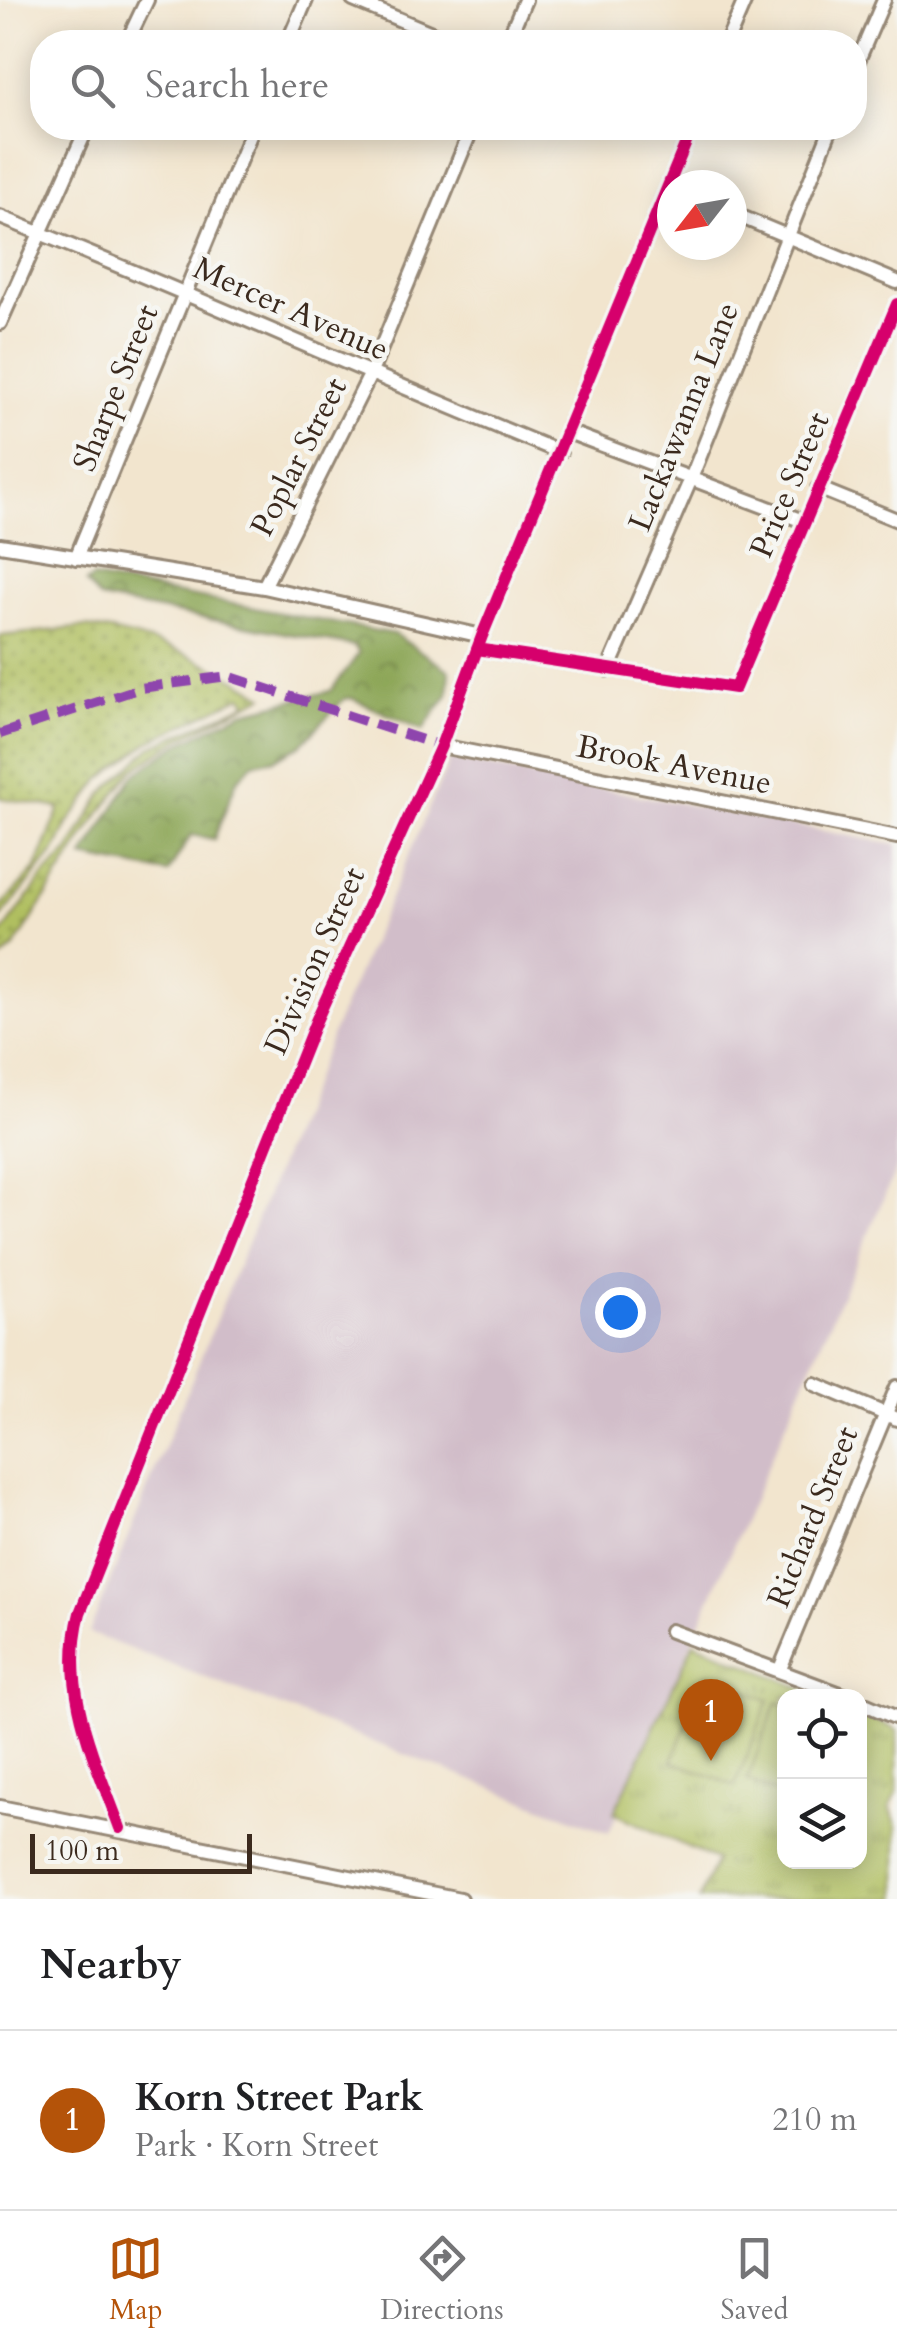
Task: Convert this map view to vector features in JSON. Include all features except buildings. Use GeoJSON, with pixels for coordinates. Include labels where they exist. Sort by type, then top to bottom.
{"type":"FeatureCollection","features":[{"type":"Feature","properties":{"kind":"street"},"geometry":{"type":"LineString","coordinates":[[133,30],[147,0]]}},
{"type":"Feature","properties":{"kind":"street"},"geometry":{"type":"LineString","coordinates":[[293,30],[306,0]]}},
{"type":"Feature","properties":{"kind":"street"},"geometry":{"type":"LineString","coordinates":[[352,0],[424,30]]}},
{"type":"Feature","properties":{"kind":"street"},"geometry":{"type":"LineString","coordinates":[[512,30],[525,0]]}},
{"type":"Feature","properties":{"kind":"street"},"geometry":{"type":"LineString","coordinates":[[733,30],[745,0]]}},
{"type":"Feature","properties":{"kind":"street"},"geometry":{"type":"LineString","coordinates":[[867,40],[884,0]]}},
{"type":"Feature","properties":{"kind":"street"},"geometry":{"type":"LineString","coordinates":[[0,323],[81,140]]}},
{"type":"Feature","properties":{"kind":"street","name":"Sharpe Street"},"geometry":{"type":"LineString","coordinates":[[76,558],[249,140]]}},
{"type":"Feature","properties":{"kind":"street","name":"Poplar Street"},"geometry":{"type":"LineString","coordinates":[[264,587],[370,376],[467,140]]}},
{"type":"Feature","properties":{"kind":"street","name":"Division Street"},"geometry":{"type":"LineString","coordinates":[[676,170],[687,140]]}},
{"type":"Feature","properties":{"kind":"street","name":"Lackawanna Lane"},"geometry":{"type":"LineString","coordinates":[[608,670],[690,481],[826,140]]}},
{"type":"Feature","properties":{"kind":"street","name":"Mercer Avenue"},"geometry":{"type":"LineString","coordinates":[[0,216],[186,291],[370,376],[560,452]]}},
{"type":"Feature","properties":{"kind":"street","name":"Division Street"},"geometry":{"type":"LineString","coordinates":[[120,1828],[79,1715],[72,1641],[80,1612],[316,1021],[441,746],[479,642],[657,219]]}},
{"type":"Feature","properties":{"kind":"street"},"geometry":{"type":"LineString","coordinates":[[747,219],[897,282]]}},
{"type":"Feature","properties":{"kind":"street","name":"Price Street"},"geometry":{"type":"LineString","coordinates":[[608,670],[735,688],[897,304]]}},
{"type":"Feature","properties":{"kind":"street"},"geometry":{"type":"LineString","coordinates":[[568,432],[803,521]]}},
{"type":"Feature","properties":{"kind":"street"},"geometry":{"type":"LineString","coordinates":[[818,488],[897,520]]}},
{"type":"Feature","properties":{"kind":"street"},"geometry":{"type":"LineString","coordinates":[[0,545],[264,587],[479,642],[608,670]]}},
{"type":"Feature","properties":{"kind":"street","name":"Brook Avenue"},"geometry":{"type":"LineString","coordinates":[[441,746],[897,837]]}},
{"type":"Feature","properties":{"kind":"street"},"geometry":{"type":"LineString","coordinates":[[815,1384],[891,1417]]}},
{"type":"Feature","properties":{"kind":"street","name":"Richard Street"},"geometry":{"type":"LineString","coordinates":[[780,1668],[891,1417],[897,1387]]}},
{"type":"Feature","properties":{"kind":"street"},"geometry":{"type":"LineString","coordinates":[[671,1631],[830,1689]]}},
{"type":"Feature","properties":{"kind":"street"},"geometry":{"type":"LineString","coordinates":[[867,1705],[897,1718]]}},
{"type":"Feature","properties":{"kind":"street"},"geometry":{"type":"LineString","coordinates":[[0,1808],[120,1828],[460,1899]]}},
{"type":"Feature","properties":{"kind":"shaded area"},"geometry":{"type":"Polygon","coordinates":[[[450,759],[897,845],[897,1167],[609,1833],[89,1633],[339,1017],[450,759]]]}},
{"type":"Feature","properties":{"kind":"green space"},"geometry":{"type":"Polygon","coordinates":[[[93,578],[394,634],[450,671],[448,695],[423,730],[351,698],[344,699],[301,745],[275,759],[254,763],[237,780],[214,839],[191,835],[168,873],[83,857],[134,775],[177,745],[243,712],[331,691],[359,653],[354,646],[100,599],[86,583],[93,578]]]}},
{"type":"Feature","properties":{"kind":"green space"},"geometry":{"type":"Polygon","coordinates":[[[86,627],[179,651],[264,696],[178,740],[133,770],[92,824],[14,948],[0,960],[0,936],[43,877],[68,852],[103,793],[151,747],[248,703],[242,696],[149,742],[101,779],[69,822],[55,851],[0,919],[0,907],[36,868],[60,808],[0,798],[0,636],[86,627]]]}},
{"type":"Feature","properties":{"kind":"green space"},"geometry":{"type":"Polygon","coordinates":[[[694,1642],[804,1689],[777,1689],[777,1869],[867,1869],[867,1716],[897,1730],[897,1792],[890,1807],[897,1827],[897,1899],[699,1899],[716,1860],[614,1813],[694,1642]]]}},
{"type":"Feature","properties":{"kind":"green space"},"geometry":{"type":"Polygon","coordinates":[[[707,1675],[769,1700],[735,1786],[672,1761],[707,1675]]]}},
{"type":"Feature","properties":{"kind":"green space"},"geometry":{"type":"Polygon","coordinates":[[[777,1702],[777,1794],[747,1780],[777,1702]]]}},
{"type":"Feature","properties":{"kind":"marked path"},"geometry":{"type":"LineString","coordinates":[[0,734],[141,688],[228,676],[441,746]]}},
{"type":"Feature","properties":{"kind":"cycle path"},"geometry":{"type":"LineString","coordinates":[[120,1828],[91,1749],[77,1696],[75,1641],[80,1613],[316,1021],[441,746],[482,636],[687,140]]}},
{"type":"Feature","properties":{"kind":"cycle path"},"geometry":{"type":"LineString","coordinates":[[477,649],[735,688],[897,304]]}},
{"type":"Feature","properties":{"kind":"place","name":"Korn Street Park"},"geometry":{"type":"Point","coordinates":[711,1761]}}]}
